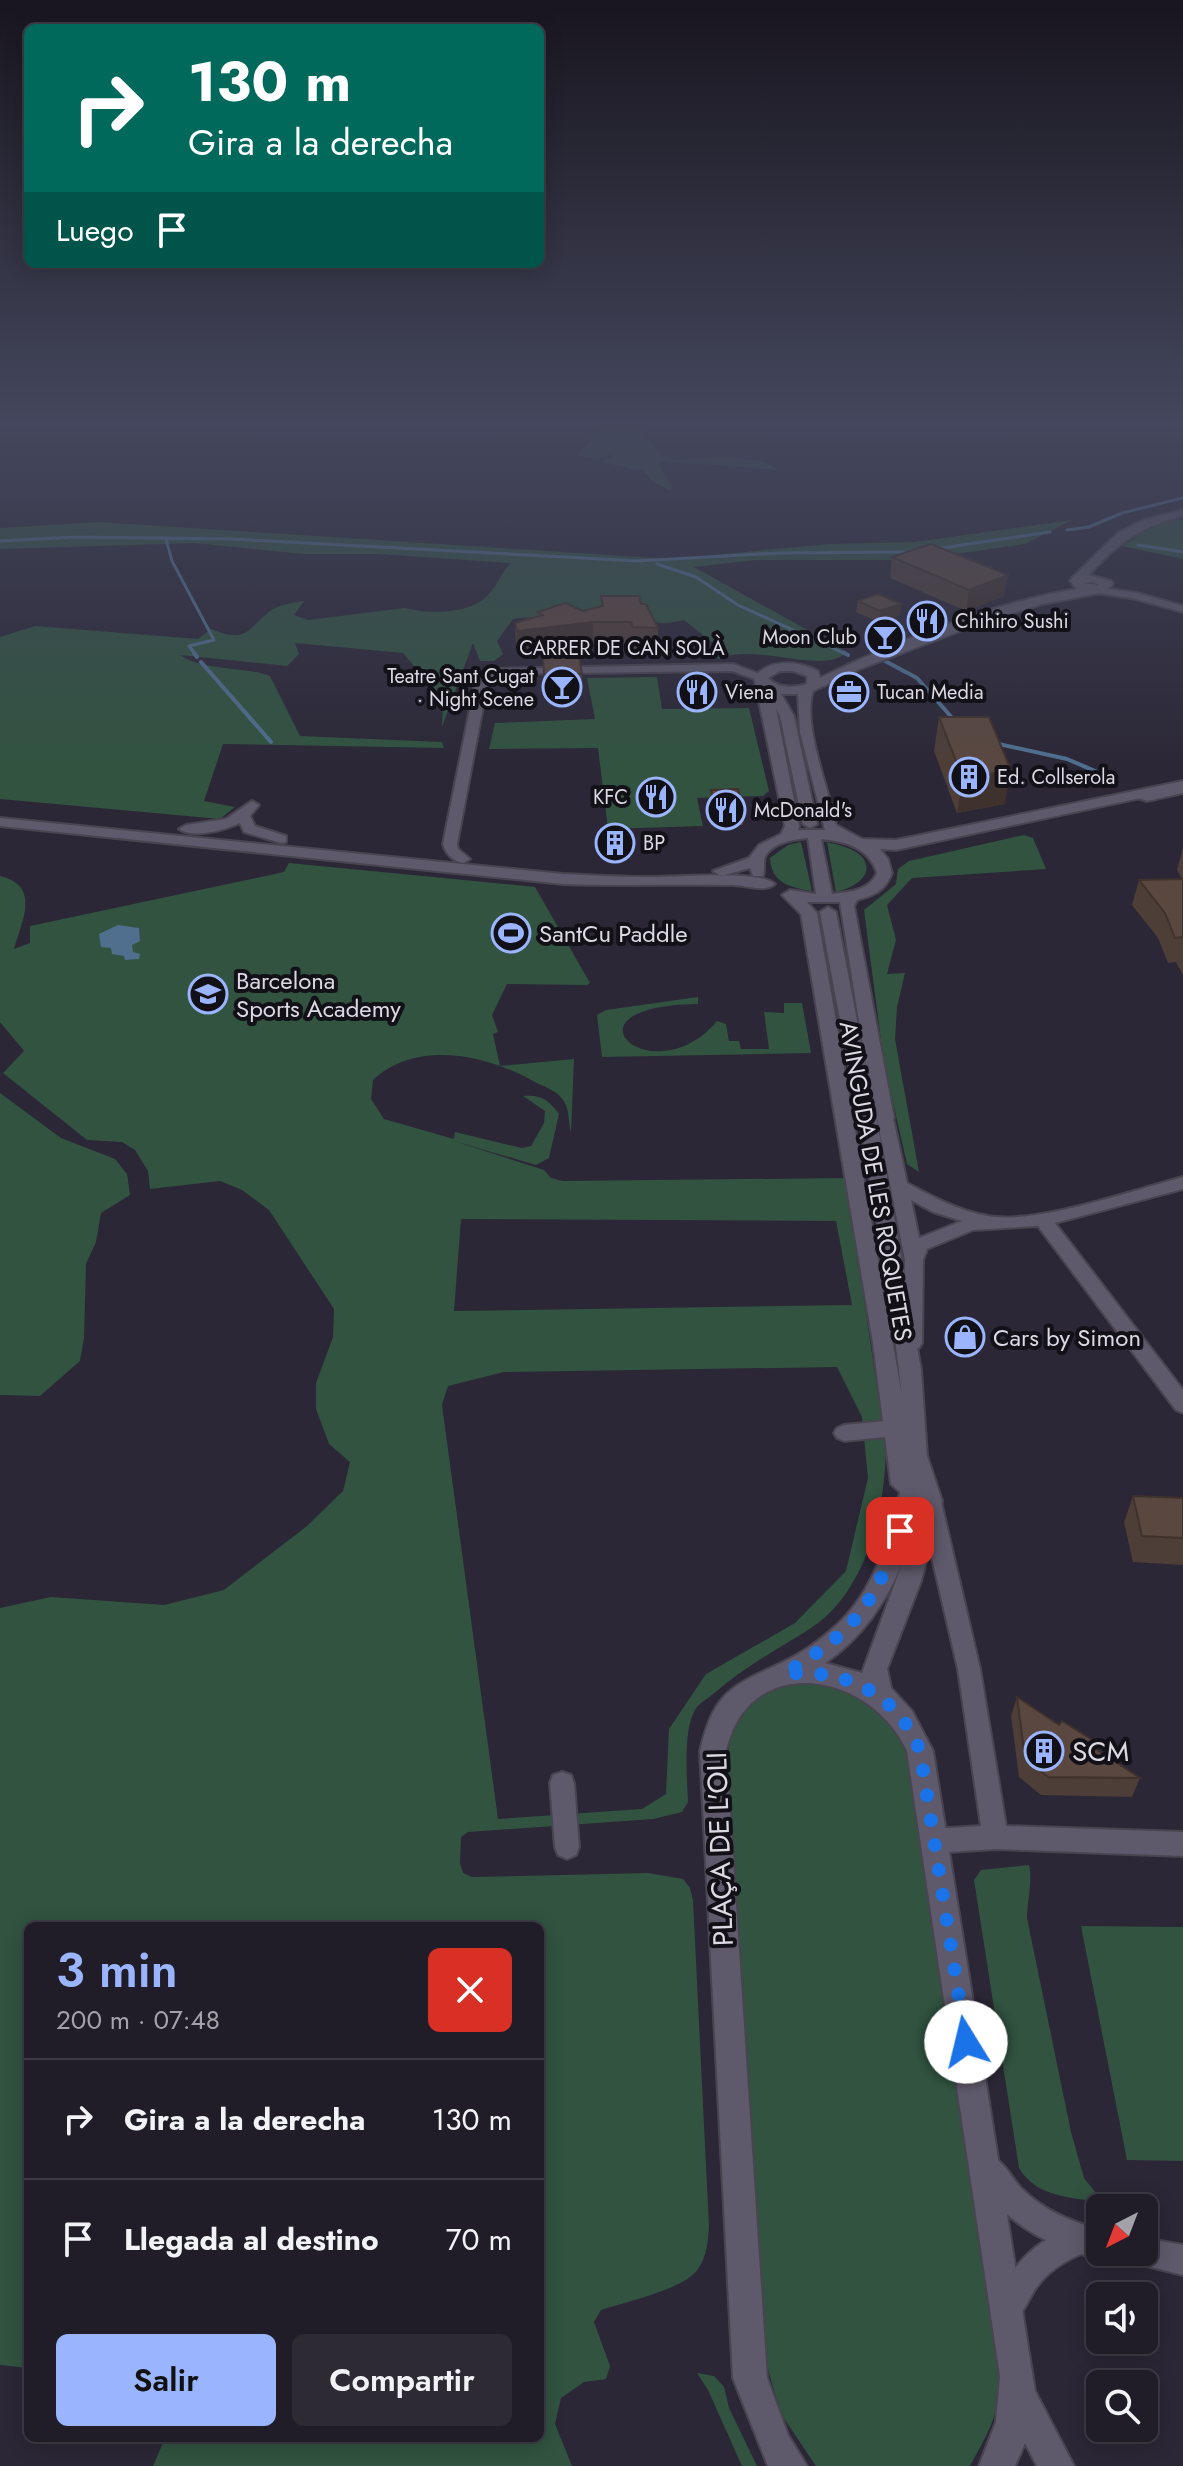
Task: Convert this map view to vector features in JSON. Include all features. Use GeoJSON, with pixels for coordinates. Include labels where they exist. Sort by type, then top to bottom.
{"type":"FeatureCollection","features":[{"type":"Feature","properties":{"kind":"main road"},"geometry":{"type":"LineString","coordinates":[[1049,596],[1078,580],[1115,539]]}},
{"type":"Feature","properties":{"kind":"main road"},"geometry":{"type":"LineString","coordinates":[[1097,560],[1099,586]]}},
{"type":"Feature","properties":{"kind":"main road"},"geometry":{"type":"LineString","coordinates":[[1078,580],[1099,586]]}},
{"type":"Feature","properties":{"kind":"main road"},"geometry":{"type":"LineString","coordinates":[[765,682],[806,687],[1049,596],[1099,586]]}},
{"type":"Feature","properties":{"kind":"main road"},"geometry":{"type":"LineString","coordinates":[[787,837],[792,826],[765,682],[766,671],[777,667],[826,672],[853,667]]}},
{"type":"Feature","properties":{"kind":"main road"},"geometry":{"type":"LineString","coordinates":[[787,716],[789,705],[815,677],[806,670]]}},
{"type":"Feature","properties":{"kind":"main road"},"geometry":{"type":"LineString","coordinates":[[765,682],[787,716],[824,894]]}},
{"type":"Feature","properties":{"kind":"main road"},"geometry":{"type":"LineString","coordinates":[[806,687],[803,718],[829,826],[840,837]]}},
{"type":"Feature","properties":{"kind":"main road"},"geometry":{"type":"LineString","coordinates":[[883,870],[904,855],[1140,800],[1183,787]]}},
{"type":"Feature","properties":{"kind":"main road"},"geometry":{"type":"LineString","coordinates":[[767,884],[757,872],[756,861],[763,849],[787,837],[818,834],[862,844],[896,845],[1140,800],[1183,796]]}},
{"type":"Feature","properties":{"kind":"main road"},"geometry":{"type":"LineString","coordinates":[[0,812],[549,869],[637,873],[727,870],[756,861]]}},
{"type":"Feature","properties":{"kind":"main road"},"geometry":{"type":"LineString","coordinates":[[0,822],[563,879],[647,882],[737,880],[767,884],[791,896],[819,901],[850,898],[873,888],[882,878],[883,870],[877,855],[862,844]]}},
{"type":"Feature","properties":{"kind":"main road"},"geometry":{"type":"LineString","coordinates":[[791,896],[809,913],[846,1116],[903,1476],[903,1519]]}},
{"type":"Feature","properties":{"kind":"main road"},"geometry":{"type":"LineString","coordinates":[[850,898],[846,906],[885,1118]]}},
{"type":"Feature","properties":{"kind":"main road","name":"AVINGUDA DE LES ROQUETES"},"geometry":{"type":"LineString","coordinates":[[784,1674],[828,1647],[863,1612],[889,1562],[912,1488],[916,1452],[911,1382],[880,1181],[828,912]]}},
{"type":"Feature","properties":{"kind":"main road","name":"AVINGUDA DE LES ROQUETES"},"geometry":{"type":"LineString","coordinates":[[879,1695],[874,1669],[921,1546],[930,1501],[916,1452]]}},
{"type":"Feature","properties":{"kind":"main road","name":"PLAÇA DE L'OLI"},"geometry":{"type":"LineString","coordinates":[[782,2459],[756,2401],[747,2349],[713,1751],[719,1725],[733,1703],[761,1682],[784,1674],[831,1675],[855,1681],[879,1695],[909,1728],[920,1751],[985,2157],[1019,2397],[1009,2442],[997,2466]]}},
{"type":"Feature","properties":{"kind":"main road"},"geometry":{"type":"LineString","coordinates":[[1019,2397],[1056,2466]]}},
{"type":"Feature","properties":{"kind":"street"},"geometry":{"type":"LineString","coordinates":[[1099,586],[1183,609]]}},
{"type":"Feature","properties":{"kind":"street","name":"CARRER DE CAN SOLÀ"},"geometry":{"type":"LineString","coordinates":[[463,859],[452,851],[450,844],[482,679],[493,671],[733,667],[765,682]]}},
{"type":"Feature","properties":{"kind":"street"},"geometry":{"type":"LineString","coordinates":[[1140,800],[1183,803]]}},
{"type":"Feature","properties":{"kind":"street"},"geometry":{"type":"LineString","coordinates":[[186,829],[225,825],[248,811],[249,829],[281,839]]}},
{"type":"Feature","properties":{"kind":"street"},"geometry":{"type":"LineString","coordinates":[[885,1118],[914,1260],[911,1382]]}},
{"type":"Feature","properties":{"kind":"street"},"geometry":{"type":"LineString","coordinates":[[900,1187],[939,1208],[986,1221],[1043,1220],[1183,1183]]}},
{"type":"Feature","properties":{"kind":"street"},"geometry":{"type":"LineString","coordinates":[[939,1208],[933,1216],[936,1224],[947,1234]]}},
{"type":"Feature","properties":{"kind":"street"},"geometry":{"type":"LineString","coordinates":[[1043,1220],[1183,1405]]}},
{"type":"Feature","properties":{"kind":"street"},"geometry":{"type":"LineString","coordinates":[[914,1260],[919,1245],[986,1221]]}},
{"type":"Feature","properties":{"kind":"street"},"geometry":{"type":"LineString","coordinates":[[844,1433],[896,1428]]}},
{"type":"Feature","properties":{"kind":"street","name":"AVINGUDA DE LES ROQUETES"},"geometry":{"type":"LineString","coordinates":[[930,1501],[969,1669],[995,1837]]}},
{"type":"Feature","properties":{"kind":"street"},"geometry":{"type":"LineString","coordinates":[[562,1783],[567,1847]]}},
{"type":"Feature","properties":{"kind":"street"},"geometry":{"type":"LineString","coordinates":[[933,1841],[995,1837],[1183,1844]]}},
{"type":"Feature","properties":{"kind":"street"},"geometry":{"type":"LineString","coordinates":[[985,2157],[1003,2190],[1023,2210],[1086,2241]]}},
{"type":"Feature","properties":{"kind":"street"},"geometry":{"type":"LineString","coordinates":[[1007,2313],[1029,2269],[1052,2251],[1086,2243]]}},
{"type":"Feature","properties":{"kind":"street"},"geometry":{"type":"LineString","coordinates":[[1158,2255],[1183,2260]]}},
{"type":"Feature","properties":{"kind":"green space"},"geometry":{"type":"Polygon","coordinates":[[[0,539],[363,539],[671,559],[829,544],[936,539],[1035,539],[1025,544],[916,560],[755,560],[694,567],[847,652],[822,661],[752,654],[718,659],[718,647],[684,620],[663,623],[573,617],[513,619],[497,641],[503,654],[494,661],[480,661],[473,643],[442,727],[443,700],[403,653],[295,643],[299,654],[287,666],[180,655],[200,664],[270,676],[300,736],[442,742],[444,748],[223,744],[204,801],[235,807],[220,819],[0,799],[0,637],[35,626],[198,639],[211,629],[241,635],[276,608],[304,601],[294,615],[308,620],[405,608],[449,611],[481,601],[511,563],[378,554],[304,554],[194,543],[0,549],[0,539]]]}},
{"type":"Feature","properties":{"kind":"green space"},"geometry":{"type":"Polygon","coordinates":[[[1134,539],[1183,539],[1183,559],[1122,546],[1134,539]]]}},
{"type":"Feature","properties":{"kind":"green space"},"geometry":{"type":"Polygon","coordinates":[[[657,677],[662,709],[749,708],[769,791],[763,796],[697,798],[703,826],[608,829],[598,748],[489,749],[495,723],[595,719],[587,678],[657,677]]]}},
{"type":"Feature","properties":{"kind":"green space"},"geometry":{"type":"Polygon","coordinates":[[[1024,835],[1033,838],[1046,869],[912,878],[887,905],[896,940],[887,974],[905,973],[897,1007],[895,1039],[919,1172],[907,1164],[884,1063],[864,910],[896,884],[898,869],[909,861],[1024,835]]]}},
{"type":"Feature","properties":{"kind":"green space"},"geometry":{"type":"Polygon","coordinates":[[[801,842],[812,891],[784,883],[771,866],[770,858],[788,845],[801,842]]]}},
{"type":"Feature","properties":{"kind":"green space"},"geometry":{"type":"Polygon","coordinates":[[[827,842],[851,849],[863,858],[866,871],[860,881],[836,892],[827,842]]]}},
{"type":"Feature","properties":{"kind":"green space"},"geometry":{"type":"Polygon","coordinates":[[[289,863],[535,887],[590,983],[507,984],[492,1015],[498,1032],[493,1034],[500,1066],[574,1059],[571,1133],[566,1106],[556,1093],[516,1072],[474,1059],[452,1056],[431,1055],[410,1059],[391,1067],[373,1080],[371,1099],[384,1119],[454,1139],[455,1132],[522,1148],[531,1146],[544,1123],[545,1111],[523,1096],[535,1096],[548,1102],[559,1114],[549,1158],[536,1165],[454,1141],[544,1170],[551,1178],[563,1181],[846,1178],[886,1448],[876,1526],[857,1576],[826,1617],[746,1669],[696,1708],[689,1730],[688,1802],[682,1812],[653,1819],[468,1832],[461,1837],[460,1863],[463,1873],[472,1877],[648,1873],[683,1879],[690,1888],[693,1901],[709,2226],[706,2248],[698,2269],[681,2283],[601,2310],[594,2322],[610,2366],[606,2379],[584,2382],[561,2398],[555,2424],[572,2466],[153,2466],[163,2442],[544,2442],[544,1922],[24,1922],[24,2368],[0,2365],[0,1608],[51,1597],[164,1605],[224,1590],[307,1526],[343,1491],[350,1462],[329,1444],[316,1409],[316,1383],[333,1337],[334,1309],[269,1210],[242,1190],[220,1181],[150,1189],[148,1171],[135,1150],[122,1142],[87,1140],[3,1073],[24,1051],[0,1022],[0,876],[13,881],[25,896],[24,917],[14,949],[30,943],[30,926],[284,872],[289,863]],[[461,1219],[454,1311],[852,1305],[836,1221],[461,1219]],[[837,1367],[504,1372],[448,1386],[442,1405],[498,1819],[642,1809],[666,1794],[669,1729],[706,1674],[795,1623],[846,1571],[868,1478],[862,1417],[837,1367]]]}},
{"type":"Feature","properties":{"kind":"green space"},"geometry":{"type":"Polygon","coordinates":[[[698,997],[698,1004],[654,1008],[630,1018],[623,1030],[629,1042],[645,1050],[667,1051],[692,1042],[717,1021],[726,1024],[729,1041],[739,1041],[741,1049],[769,1049],[764,1012],[784,1013],[784,1003],[802,1003],[811,1053],[602,1057],[597,1015],[606,1010],[698,997]]]}},
{"type":"Feature","properties":{"kind":"green space"},"geometry":{"type":"Polygon","coordinates":[[[0,1093],[61,1138],[115,1159],[127,1174],[130,1195],[101,1213],[96,1242],[86,1264],[84,1338],[80,1361],[40,1396],[0,1395],[0,1093]]]}},
{"type":"Feature","properties":{"kind":"green space"},"geometry":{"type":"Polygon","coordinates":[[[817,1682],[858,1695],[886,1719],[905,1743],[997,2353],[995,2412],[970,2466],[816,2466],[781,2414],[767,2366],[727,1759],[732,1730],[753,1702],[785,1683],[817,1682]]]}},
{"type":"Feature","properties":{"kind":"green space"},"geometry":{"type":"Polygon","coordinates":[[[1029,1865],[1027,1918],[1071,2132],[1084,2178],[1097,2194],[1086,2194],[1086,2200],[1045,2191],[1026,2178],[1019,2168],[974,1880],[981,1870],[1029,1865]]]}},
{"type":"Feature","properties":{"kind":"green space"},"geometry":{"type":"Polygon","coordinates":[[[1081,1926],[1183,1927],[1183,2161],[1127,2160],[1081,1926]]]}},
{"type":"Feature","properties":{"kind":"green space"},"geometry":{"type":"Polygon","coordinates":[[[697,2373],[714,2376],[724,2387],[729,2408],[757,2466],[742,2466],[708,2390],[697,2373]]]}},
{"type":"Feature","properties":{"kind":"water"},"geometry":{"type":"Polygon","coordinates":[[[118,925],[139,928],[140,941],[132,945],[133,952],[140,954],[139,959],[125,960],[124,956],[112,954],[111,948],[101,947],[99,934],[118,925]]]}},
{"type":"Feature","properties":{"kind":"building"},"geometry":{"type":"Polygon","coordinates":[[[931,544],[1008,575],[969,590],[892,557],[931,544]]]}},
{"type":"Feature","properties":{"kind":"building"},"geometry":{"type":"Polygon","coordinates":[[[878,594],[901,604],[880,611],[858,601],[878,594]]]}},
{"type":"Feature","properties":{"kind":"building"},"geometry":{"type":"Polygon","coordinates":[[[601,596],[639,596],[658,628],[633,627],[631,622],[593,622],[517,631],[515,623],[543,615],[538,612],[565,603],[583,611],[603,606],[601,596]]]}},
{"type":"Feature","properties":{"kind":"building"},"geometry":{"type":"Polygon","coordinates":[[[543,656],[579,656],[582,674],[544,675],[543,656]]]}},
{"type":"Feature","properties":{"kind":"building"},"geometry":{"type":"Polygon","coordinates":[[[939,717],[989,717],[1011,770],[963,779],[939,717]]]}},
{"type":"Feature","properties":{"kind":"building"},"geometry":{"type":"Polygon","coordinates":[[[738,789],[744,813],[716,813],[711,790],[738,789]]]}},
{"type":"Feature","properties":{"kind":"building"},"geometry":{"type":"Polygon","coordinates":[[[1183,879],[1183,937],[1175,938],[1165,913],[1139,880],[1183,879]]]}},
{"type":"Feature","properties":{"kind":"building"},"geometry":{"type":"Polygon","coordinates":[[[1133,1496],[1183,1498],[1183,1538],[1142,1536],[1133,1496]]]}},
{"type":"Feature","properties":{"kind":"building"},"geometry":{"type":"Polygon","coordinates":[[[1017,1697],[1059,1725],[1062,1721],[1091,1739],[1088,1744],[1140,1778],[1048,1777],[1025,1758],[1017,1697]]]}},
{"type":"Feature","properties":{"kind":"waterway"},"geometry":{"type":"LineString","coordinates":[[0,541],[37,539]]}},
{"type":"Feature","properties":{"kind":"waterway"},"geometry":{"type":"LineString","coordinates":[[166,539],[172,561],[214,640],[189,646],[196,655]]}},
{"type":"Feature","properties":{"kind":"waterway"},"geometry":{"type":"LineString","coordinates":[[232,539],[637,561],[779,553],[912,552]]}},
{"type":"Feature","properties":{"kind":"waterway"},"geometry":{"type":"LineString","coordinates":[[935,549],[1002,539]]}},
{"type":"Feature","properties":{"kind":"waterway"},"geometry":{"type":"LineString","coordinates":[[1138,545],[1183,552]]}},
{"type":"Feature","properties":{"kind":"waterway"},"geometry":{"type":"LineString","coordinates":[[657,564],[696,577],[738,605],[848,655],[844,653]]}},
{"type":"Feature","properties":{"kind":"waterway"},"geometry":{"type":"LineString","coordinates":[[194,653],[197,657]]}},
{"type":"Feature","properties":{"kind":"waterway"},"geometry":{"type":"LineString","coordinates":[[885,661],[917,678],[954,720]]}},
{"type":"Feature","properties":{"kind":"waterway"},"geometry":{"type":"LineString","coordinates":[[201,662],[271,742]]}},
{"type":"Feature","properties":{"kind":"waterway"},"geometry":{"type":"LineString","coordinates":[[994,743],[1067,759],[1109,777]]}},
{"type":"Feature","properties":{"kind":"place","name":"Chihiro Sushi"},"geometry":{"type":"Point","coordinates":[927,621]}},
{"type":"Feature","properties":{"kind":"place","name":"Moon Club"},"geometry":{"type":"Point","coordinates":[885,637]}},
{"type":"Feature","properties":{"kind":"place","name":"Teatre Sant Cugat · Night Scene"},"geometry":{"type":"Point","coordinates":[562,687]}},
{"type":"Feature","properties":{"kind":"place","name":"Viena"},"geometry":{"type":"Point","coordinates":[697,692]}},
{"type":"Feature","properties":{"kind":"place","name":"Tucan Media"},"geometry":{"type":"Point","coordinates":[849,692]}},
{"type":"Feature","properties":{"kind":"place","name":"Ed. Collserola"},"geometry":{"type":"Point","coordinates":[969,777]}},
{"type":"Feature","properties":{"kind":"place","name":"KFC"},"geometry":{"type":"Point","coordinates":[656,797]}},
{"type":"Feature","properties":{"kind":"place","name":"McDonald's"},"geometry":{"type":"Point","coordinates":[726,810]}},
{"type":"Feature","properties":{"kind":"place","name":"BP"},"geometry":{"type":"Point","coordinates":[615,843]}},
{"type":"Feature","properties":{"kind":"place","name":"SantCu Paddle"},"geometry":{"type":"Point","coordinates":[511,933]}},
{"type":"Feature","properties":{"kind":"place","name":"Barcelona Sports Academy"},"geometry":{"type":"Point","coordinates":[208,994]}},
{"type":"Feature","properties":{"kind":"place","name":"Cars by Simon"},"geometry":{"type":"Point","coordinates":[965,1337]}},
{"type":"Feature","properties":{"kind":"place","name":"SCM"},"geometry":{"type":"Point","coordinates":[1044,1751]}},
{"type":"Feature","properties":{"kind":"route"},"geometry":{"type":"LineString","coordinates":[[900,1531],[872,1598],[853,1625],[828,1647],[784,1674],[823,1673],[855,1681],[894,1708],[916,1740],[966,2042]]}}]}
